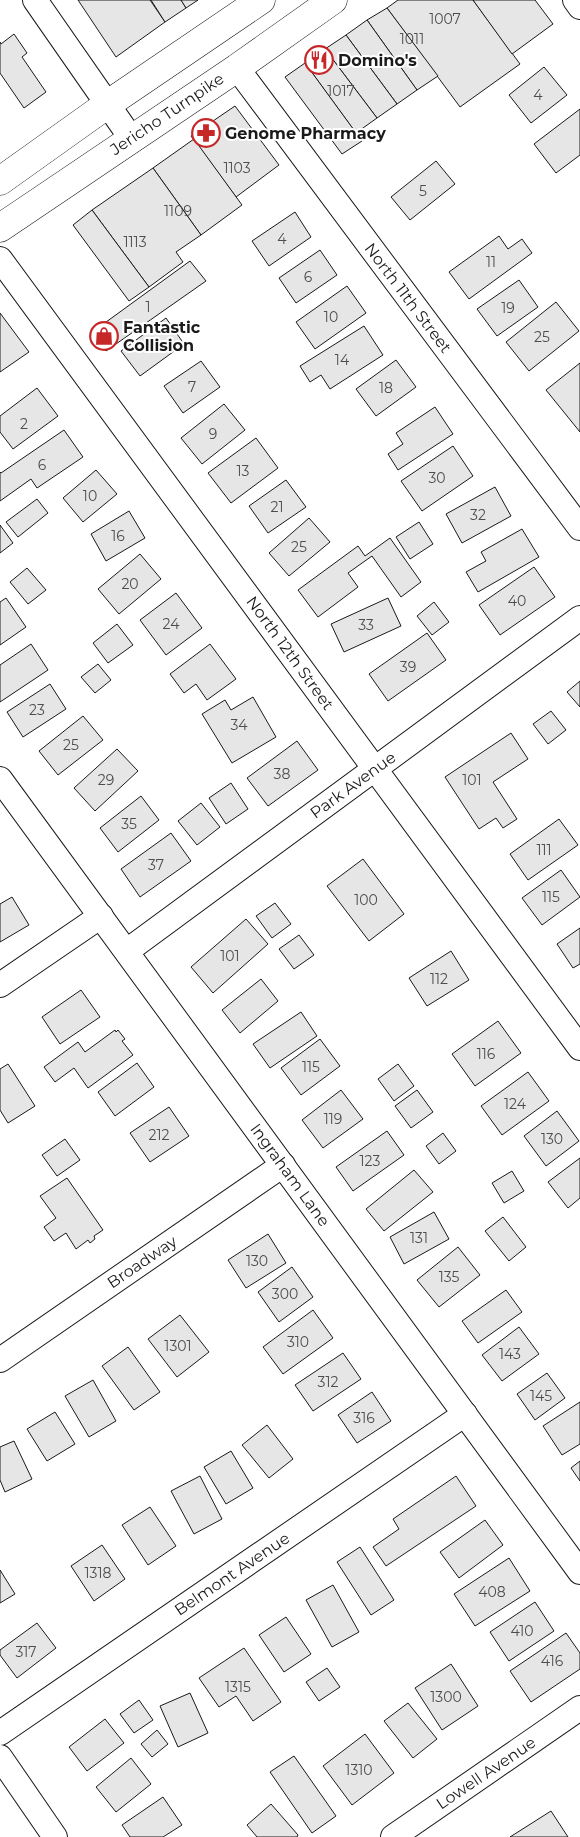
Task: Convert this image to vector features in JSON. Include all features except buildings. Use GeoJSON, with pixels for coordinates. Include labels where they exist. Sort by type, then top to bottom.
{"type":"FeatureCollection","features":[{"type":"Feature","properties":{"kind":"main road"},"geometry":{"type":"LineString","coordinates":[[0,181],[108,104],[262,0]]}},
{"type":"Feature","properties":{"kind":"main road","name":"Jericho Turnpike"},"geometry":{"type":"LineString","coordinates":[[0,228],[333,0]]}},
{"type":"Feature","properties":{"kind":"main road"},"geometry":{"type":"LineString","coordinates":[[0,205],[33,180],[40,154]]}},
{"type":"Feature","properties":{"kind":"street"},"geometry":{"type":"LineString","coordinates":[[36,0],[131,138]]}},
{"type":"Feature","properties":{"kind":"street"},"geometry":{"type":"LineString","coordinates":[[575,0],[580,7]]}},
{"type":"Feature","properties":{"kind":"street","name":"North 11th Street"},"geometry":{"type":"LineString","coordinates":[[236,68],[580,528]]}},
{"type":"Feature","properties":{"kind":"street","name":"North 12th Street"},"geometry":{"type":"LineString","coordinates":[[0,259],[580,1048]]}},
{"type":"Feature","properties":{"kind":"street","name":"Park Avenue"},"geometry":{"type":"LineString","coordinates":[[126,951],[580,618]]}},
{"type":"Feature","properties":{"kind":"street","name":"Ingraham Lane"},"geometry":{"type":"LineString","coordinates":[[0,779],[580,1572]]}},
{"type":"Feature","properties":{"kind":"street"},"geometry":{"type":"LineString","coordinates":[[0,985],[100,916]]}},
{"type":"Feature","properties":{"kind":"street","name":"Broadway"},"geometry":{"type":"LineString","coordinates":[[0,1360],[283,1165]]}},
{"type":"Feature","properties":{"kind":"street","name":"Belmont Avenue"},"geometry":{"type":"LineString","coordinates":[[0,1733],[465,1414]]}},
{"type":"Feature","properties":{"kind":"street","name":"Lowell Avenue"},"geometry":{"type":"LineString","coordinates":[[392,1837],[580,1708]]}},
{"type":"Feature","properties":{"kind":"street"},"geometry":{"type":"LineString","coordinates":[[0,1756],[55,1837]]}},
{"type":"Feature","properties":{"kind":"place","name":"Domino's"},"geometry":{"type":"Point","coordinates":[319,60]}},
{"type":"Feature","properties":{"kind":"place","name":"Genome Pharmacy"},"geometry":{"type":"Point","coordinates":[206,133]}},
{"type":"Feature","properties":{"kind":"place","name":"Fantastic Collision"},"geometry":{"type":"Point","coordinates":[104,336]}}]}
